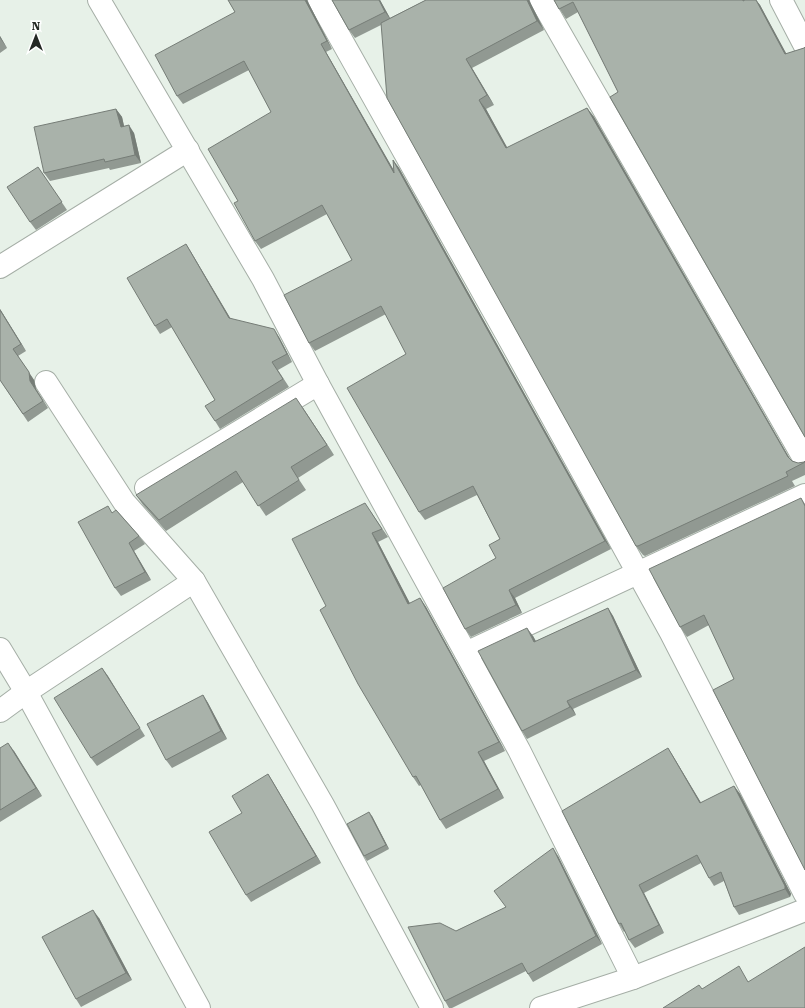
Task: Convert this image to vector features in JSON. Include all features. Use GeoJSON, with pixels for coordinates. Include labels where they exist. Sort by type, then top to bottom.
{"type":"FeatureCollection","features":[{"type":"Feature","properties":{"kind":"street"},"geometry":{"type":"LineString","coordinates":[[99,0],[263,279],[318,384],[519,750],[633,978]]}},
{"type":"Feature","properties":{"kind":"street"},"geometry":{"type":"LineString","coordinates":[[319,0],[507,335],[638,573],[805,894]]}},
{"type":"Feature","properties":{"kind":"street"},"geometry":{"type":"LineString","coordinates":[[541,0],[805,460]]}},
{"type":"Feature","properties":{"kind":"street"},"geometry":{"type":"LineString","coordinates":[[781,0],[805,46]]}},
{"type":"Feature","properties":{"kind":"street"},"geometry":{"type":"LineString","coordinates":[[0,267],[188,150]]}},
{"type":"Feature","properties":{"kind":"street"},"geometry":{"type":"LineString","coordinates":[[46,382],[124,502],[194,581],[323,805],[432,1008]]}},
{"type":"Feature","properties":{"kind":"street"},"geometry":{"type":"LineString","coordinates":[[124,502],[318,384]]}},
{"type":"Feature","properties":{"kind":"street"},"geometry":{"type":"LineString","coordinates":[[466,653],[805,495]]}},
{"type":"Feature","properties":{"kind":"street"},"geometry":{"type":"LineString","coordinates":[[0,711],[26,692],[194,581]]}},
{"type":"Feature","properties":{"kind":"street"},"geometry":{"type":"LineString","coordinates":[[0,649],[26,692],[199,1008]]}},
{"type":"Feature","properties":{"kind":"street"},"geometry":{"type":"LineString","coordinates":[[541,1008],[578,1002],[633,978],[805,910]]}},
{"type":"Feature","properties":{"kind":"building"},"geometry":{"type":"Polygon","coordinates":[[[228,0],[305,0],[327,41],[321,44],[394,173],[393,160],[605,541],[509,590],[516,605],[465,629],[443,588],[496,558],[489,545],[500,539],[473,486],[419,512],[347,388],[406,354],[381,306],[309,343],[284,295],[352,260],[322,205],[255,241],[234,203],[238,201],[208,149],[271,112],[244,61],[177,96],[155,55],[235,12],[228,0]]]}},
{"type":"Feature","properties":{"kind":"building"},"geometry":{"type":"Polygon","coordinates":[[[332,0],[379,0],[385,12],[349,30],[332,0]]]}},
{"type":"Feature","properties":{"kind":"building"},"geometry":{"type":"Polygon","coordinates":[[[426,0],[527,0],[537,21],[466,59],[487,95],[479,100],[506,148],[587,108],[788,457],[792,461],[798,463],[805,461],[805,462],[786,472],[788,476],[636,546],[387,98],[381,23],[426,0]]]}},
{"type":"Feature","properties":{"kind":"building"},"geometry":{"type":"Polygon","coordinates":[[[554,0],[756,0],[785,54],[805,47],[805,437],[610,97],[618,92],[573,2],[559,9],[554,0]]]}},
{"type":"Feature","properties":{"kind":"building"},"geometry":{"type":"Polygon","coordinates":[[[116,109],[121,127],[129,125],[135,155],[105,162],[104,159],[44,173],[34,127],[116,109]]]}},
{"type":"Feature","properties":{"kind":"building"},"geometry":{"type":"Polygon","coordinates":[[[38,167],[62,202],[30,222],[7,187],[38,167]]]}},
{"type":"Feature","properties":{"kind":"building"},"geometry":{"type":"Polygon","coordinates":[[[186,244],[229,318],[274,329],[287,354],[272,362],[283,379],[215,421],[205,406],[215,400],[167,319],[155,326],[127,278],[186,244]]]}},
{"type":"Feature","properties":{"kind":"building"},"geometry":{"type":"Polygon","coordinates":[[[0,310],[21,344],[13,349],[29,372],[30,381],[43,401],[23,414],[0,380],[0,310]]]}},
{"type":"Feature","properties":{"kind":"building"},"geometry":{"type":"Polygon","coordinates":[[[296,398],[327,445],[291,467],[299,480],[258,506],[236,471],[159,520],[136,495],[296,398]]]}},
{"type":"Feature","properties":{"kind":"building"},"geometry":{"type":"Polygon","coordinates":[[[801,498],[805,506],[805,870],[713,690],[734,679],[704,615],[680,627],[649,569],[801,498]]]}},
{"type":"Feature","properties":{"kind":"building"},"geometry":{"type":"Polygon","coordinates":[[[365,503],[382,529],[372,533],[408,604],[420,598],[499,742],[478,752],[498,789],[440,820],[416,776],[413,777],[358,684],[320,610],[326,606],[292,539],[365,503]]]}},
{"type":"Feature","properties":{"kind":"building"},"geometry":{"type":"Polygon","coordinates":[[[108,506],[112,513],[116,510],[139,536],[129,543],[145,572],[115,588],[78,522],[108,506]]]}},
{"type":"Feature","properties":{"kind":"building"},"geometry":{"type":"Polygon","coordinates":[[[608,608],[636,670],[567,701],[570,707],[522,731],[478,651],[527,628],[534,642],[608,608]]]}},
{"type":"Feature","properties":{"kind":"building"},"geometry":{"type":"Polygon","coordinates":[[[102,668],[140,728],[91,758],[54,698],[102,668]]]}},
{"type":"Feature","properties":{"kind":"building"},"geometry":{"type":"Polygon","coordinates":[[[203,695],[221,731],[166,760],[147,724],[203,695]]]}},
{"type":"Feature","properties":{"kind":"building"},"geometry":{"type":"Polygon","coordinates":[[[8,743],[36,788],[0,810],[0,748],[8,743]]]}},
{"type":"Feature","properties":{"kind":"building"},"geometry":{"type":"Polygon","coordinates":[[[668,748],[700,803],[734,786],[785,886],[785,889],[734,907],[721,872],[709,878],[697,855],[639,885],[659,925],[629,940],[621,923],[619,924],[562,811],[668,748]]]}},
{"type":"Feature","properties":{"kind":"building"},"geometry":{"type":"Polygon","coordinates":[[[268,774],[316,856],[246,895],[209,832],[242,813],[232,796],[268,774]]]}},
{"type":"Feature","properties":{"kind":"building"},"geometry":{"type":"Polygon","coordinates":[[[369,812],[386,845],[364,856],[347,824],[369,812]]]}},
{"type":"Feature","properties":{"kind":"building"},"geometry":{"type":"Polygon","coordinates":[[[553,848],[596,936],[528,974],[522,963],[445,1001],[408,927],[440,923],[456,931],[506,907],[494,891],[553,848]]]}},
{"type":"Feature","properties":{"kind":"building"},"geometry":{"type":"Polygon","coordinates":[[[93,910],[126,973],[76,999],[42,937],[93,910]]]}},
{"type":"Feature","properties":{"kind":"building"},"geometry":{"type":"Polygon","coordinates":[[[805,947],[805,1008],[663,1008],[699,985],[702,989],[739,966],[748,982],[805,947]]]}}]}
